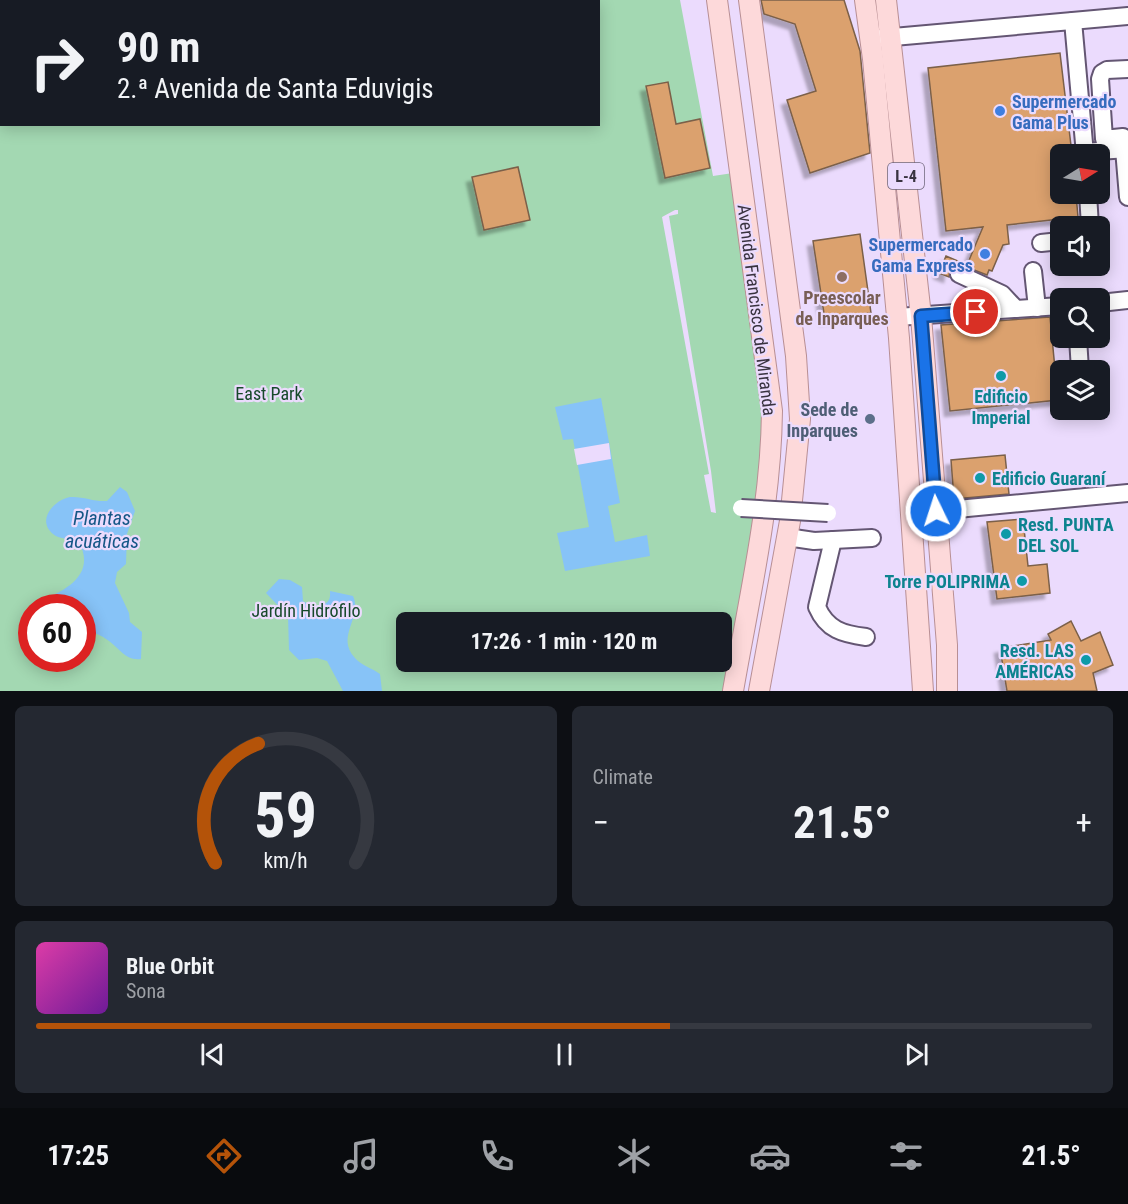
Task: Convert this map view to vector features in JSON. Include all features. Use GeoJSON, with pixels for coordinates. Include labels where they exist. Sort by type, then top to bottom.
{"type":"FeatureCollection","features":[{"type":"Feature","properties":{"kind":"main road","name":"Avenida Francisco de Miranda"},"geometry":{"type":"LineString","coordinates":[[717,0],[772,411],[772,463],[768,492],[733,691]]}},
{"type":"Feature","properties":{"kind":"main road","name":"Avenida Francisco de Miranda"},"geometry":{"type":"LineString","coordinates":[[748,0],[797,377],[800,419],[798,462],[787,537],[759,691]]}},
{"type":"Feature","properties":{"kind":"main road","name":"L-4"},"geometry":{"type":"LineString","coordinates":[[865,0],[881,38],[921,316],[947,645],[947,691]]}},
{"type":"Feature","properties":{"kind":"main road","name":"L-4"},"geometry":{"type":"LineString","coordinates":[[886,0],[881,38],[897,317],[923,691]]}},
{"type":"Feature","properties":{"kind":"street"},"geometry":{"type":"LineString","coordinates":[[881,38],[1128,16]]}},
{"type":"Feature","properties":{"kind":"street"},"geometry":{"type":"LineString","coordinates":[[1073,21],[1084,144]]}},
{"type":"Feature","properties":{"kind":"street"},"geometry":{"type":"LineString","coordinates":[[1128,69],[1107,70],[1102,73],[1100,79],[1104,139],[1123,137],[1126,149],[1128,197]]}},
{"type":"Feature","properties":{"kind":"street"},"geometry":{"type":"LineString","coordinates":[[1110,151],[1126,149]]}},
{"type":"Feature","properties":{"kind":"street"},"geometry":{"type":"LineString","coordinates":[[1041,243],[1050,242]]}},
{"type":"Feature","properties":{"kind":"street"},"geometry":{"type":"LineString","coordinates":[[1033,271],[1037,308]]}},
{"type":"Feature","properties":{"kind":"street"},"geometry":{"type":"LineString","coordinates":[[959,273],[1002,294],[1016,309]]}},
{"type":"Feature","properties":{"kind":"street"},"geometry":{"type":"LineString","coordinates":[[1110,302],[1128,300]]}},
{"type":"Feature","properties":{"kind":"street"},"geometry":{"type":"LineString","coordinates":[[897,317],[1050,307]]}},
{"type":"Feature","properties":{"kind":"street"},"geometry":{"type":"LineString","coordinates":[[936,511],[1128,493]]}},
{"type":"Feature","properties":{"kind":"street"},"geometry":{"type":"LineString","coordinates":[[741,508],[828,513]]}},
{"type":"Feature","properties":{"kind":"street"},"geometry":{"type":"LineString","coordinates":[[787,537],[814,541],[872,538]]}},
{"type":"Feature","properties":{"kind":"street"},"geometry":{"type":"LineString","coordinates":[[833,540],[817,607],[821,616],[834,630],[866,637]]}},
{"type":"Feature","properties":{"kind":"green space","name":"East Park"},"geometry":{"type":"Polygon","coordinates":[[[600,0],[680,0],[713,176],[733,173],[768,412],[765,470],[732,657],[732,612],[396,612],[396,672],[729,672],[726,691],[0,691],[0,126],[600,126],[600,0]],[[678,210],[662,217],[709,474],[704,475],[711,512],[716,513],[669,216],[678,214],[678,210]]]}},
{"type":"Feature","properties":{"kind":"water"},"geometry":{"type":"Polygon","coordinates":[[[601,398],[620,503],[608,506],[615,542],[647,535],[650,556],[565,571],[557,533],[589,527],[573,439],[563,440],[555,407],[601,398]]]}},
{"type":"Feature","properties":{"kind":"water","name":"Plantas acuáticas"},"geometry":{"type":"Polygon","coordinates":[[[120,487],[127,492],[135,511],[127,534],[126,564],[117,572],[115,583],[129,613],[130,622],[142,632],[141,659],[127,656],[96,633],[96,594],[56,594],[76,579],[84,563],[79,542],[56,536],[48,529],[46,523],[49,511],[58,502],[70,497],[107,501],[120,487]]]}},
{"type":"Feature","properties":{"kind":"water"},"geometry":{"type":"Polygon","coordinates":[[[279,579],[290,580],[302,587],[303,601],[314,607],[328,601],[330,591],[353,596],[355,612],[348,635],[350,650],[358,661],[380,674],[382,691],[343,691],[327,661],[317,658],[299,660],[289,650],[288,616],[266,593],[279,579]]]}},
{"type":"Feature","properties":{"kind":"pier"},"geometry":{"type":"Polygon","coordinates":[[[609,443],[611,459],[577,465],[574,449],[609,443]]]}},
{"type":"Feature","properties":{"kind":"building"},"geometry":{"type":"Polygon","coordinates":[[[761,0],[844,0],[860,51],[870,153],[810,173],[787,100],[816,91],[795,24],[764,14],[761,0]]]}},
{"type":"Feature","properties":{"kind":"building","name":"Supermercado Gama Plus"},"geometry":{"type":"Polygon","coordinates":[[[1060,53],[1071,144],[1050,144],[1050,204],[1077,204],[1078,216],[1050,216],[1050,220],[1007,225],[1009,244],[1003,245],[992,271],[989,270],[987,275],[959,264],[950,269],[949,277],[939,273],[946,256],[967,265],[983,227],[946,231],[928,68],[1060,53]]]}},
{"type":"Feature","properties":{"kind":"building"},"geometry":{"type":"Polygon","coordinates":[[[668,82],[676,124],[700,119],[710,168],[665,178],[646,86],[668,82]]]}},
{"type":"Feature","properties":{"kind":"building"},"geometry":{"type":"Polygon","coordinates":[[[518,167],[530,220],[484,230],[472,177],[518,167]]]}},
{"type":"Feature","properties":{"kind":"building","name":"Preescolar de Inparques"},"geometry":{"type":"Polygon","coordinates":[[[860,234],[871,313],[825,320],[813,241],[860,234]]]}},
{"type":"Feature","properties":{"kind":"building","name":"Edificio Imperial"},"geometry":{"type":"Polygon","coordinates":[[[1050,317],[1050,348],[1053,348],[1054,360],[1050,360],[1050,401],[950,411],[941,325],[1050,317]]]}},
{"type":"Feature","properties":{"kind":"building","name":"Edificio Guaraní"},"geometry":{"type":"Polygon","coordinates":[[[1005,455],[1009,494],[954,499],[951,460],[1005,455]]]}},
{"type":"Feature","properties":{"kind":"building"},"geometry":{"type":"Polygon","coordinates":[[[1023,519],[1028,566],[1047,564],[1050,593],[997,599],[987,522],[1023,519]]]}},
{"type":"Feature","properties":{"kind":"building"},"geometry":{"type":"Polygon","coordinates":[[[1071,621],[1081,641],[1100,632],[1113,665],[1093,673],[1097,691],[1007,691],[1000,648],[1051,640],[1048,634],[1071,621]]]}},
{"type":"Feature","properties":{"kind":"place","name":"Supermercado Gama Plus"},"geometry":{"type":"Point","coordinates":[1000,111]}},
{"type":"Feature","properties":{"kind":"place","name":"Supermercado Gama Express"},"geometry":{"type":"Point","coordinates":[985,254]}},
{"type":"Feature","properties":{"kind":"place","name":"Preescolar de Inparques"},"geometry":{"type":"Point","coordinates":[842,277]}},
{"type":"Feature","properties":{"kind":"place","name":"Edificio Imperial"},"geometry":{"type":"Point","coordinates":[1001,376]}},
{"type":"Feature","properties":{"kind":"place","name":"Sede de Inparques"},"geometry":{"type":"Point","coordinates":[870,419]}},
{"type":"Feature","properties":{"kind":"place","name":"Edificio Guaraní"},"geometry":{"type":"Point","coordinates":[980,478]}},
{"type":"Feature","properties":{"kind":"place","name":"Resd. PUNTA DEL SOL"},"geometry":{"type":"Point","coordinates":[1006,534]}},
{"type":"Feature","properties":{"kind":"place","name":"Torre POLIPRIMA"},"geometry":{"type":"Point","coordinates":[1022,581]}},
{"type":"Feature","properties":{"kind":"place","name":"Resd. LAS AMÉRICAS"},"geometry":{"type":"Point","coordinates":[1086,660]}},
{"type":"Feature","properties":{"kind":"route"},"geometry":{"type":"LineString","coordinates":[[936,511],[921,316],[976,312]]}},
{"type":"Feature","properties":{"kind":"park label","name":"Jardín Hidrófilo"},"geometry":{"type":"Point","coordinates":[306,610]}}]}
